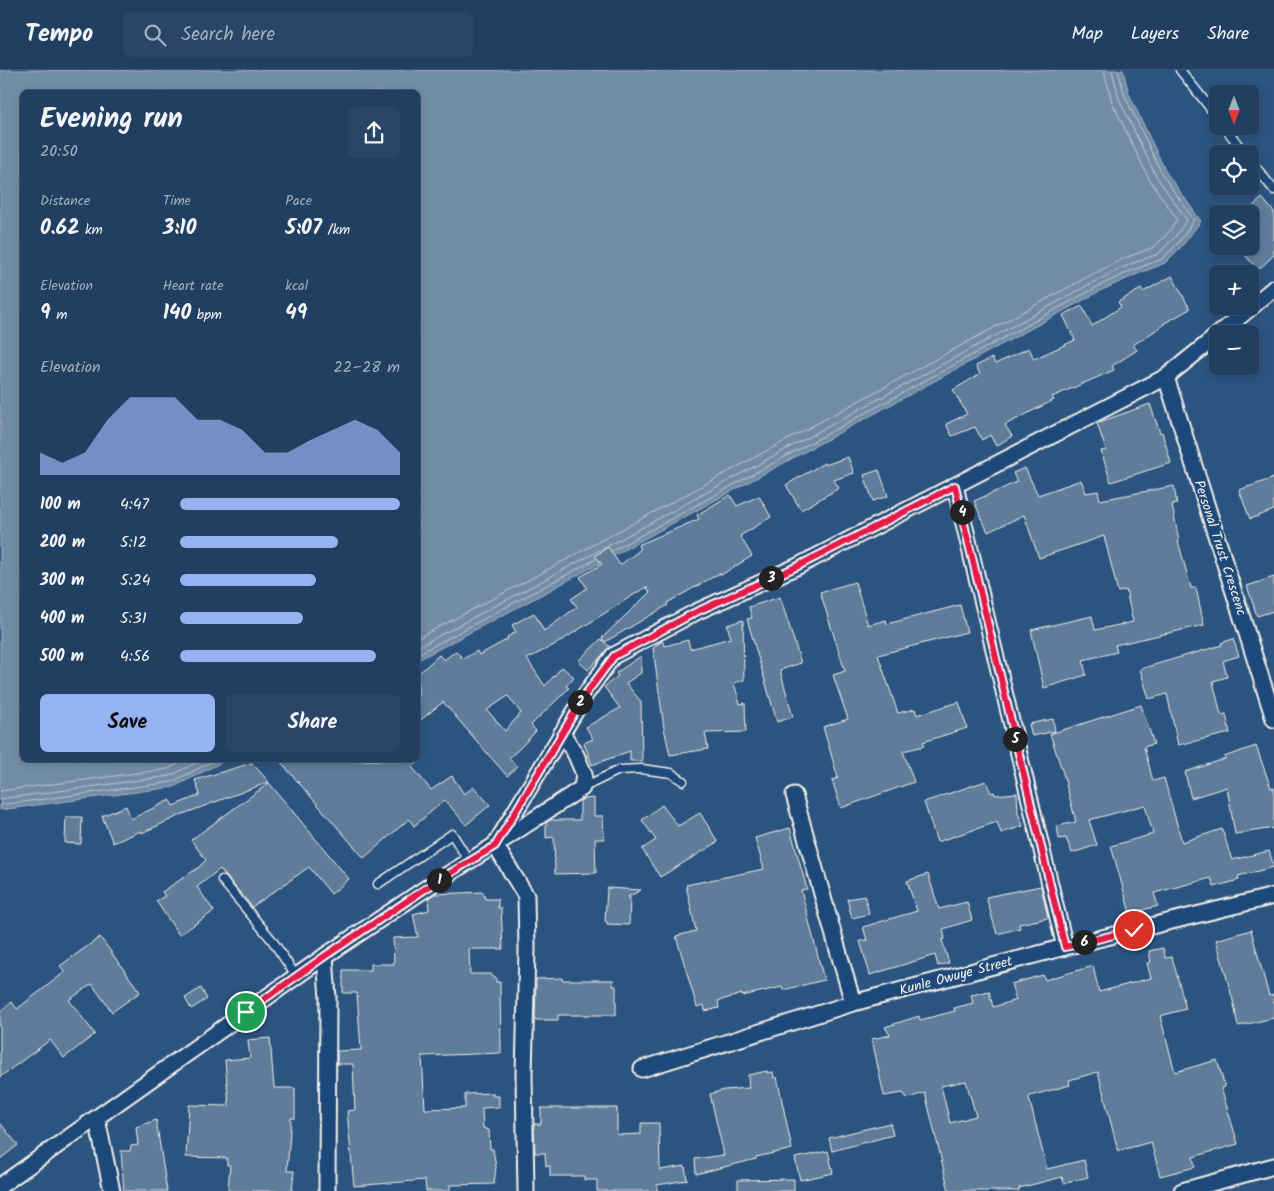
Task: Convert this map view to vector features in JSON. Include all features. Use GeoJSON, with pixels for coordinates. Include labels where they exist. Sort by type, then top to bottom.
{"type":"FeatureCollection","features":[{"type":"Feature","properties":{"kind":"street"},"geometry":{"type":"LineString","coordinates":[[1229,325],[1274,288]]}},
{"type":"Feature","properties":{"kind":"street"},"geometry":{"type":"LineString","coordinates":[[495,846],[585,695],[614,656],[696,612],[798,566],[1166,377],[1209,341]]}},
{"type":"Feature","properties":{"kind":"street","name":"Personal Trust Crescenc"},"geometry":{"type":"LineString","coordinates":[[1166,377],[1274,719]]}},
{"type":"Feature","properties":{"kind":"street"},"geometry":{"type":"LineString","coordinates":[[955,486],[1065,947]]}},
{"type":"Feature","properties":{"kind":"street"},"geometry":{"type":"LineString","coordinates":[[0,1186],[325,956],[582,788],[584,774],[576,755],[562,733]]}},
{"type":"Feature","properties":{"kind":"street"},"geometry":{"type":"LineString","coordinates":[[794,796],[853,1003]]}},
{"type":"Feature","properties":{"kind":"street"},"geometry":{"type":"LineString","coordinates":[[495,846],[526,896],[527,949],[524,1075],[526,1191]]}},
{"type":"Feature","properties":{"kind":"street","name":"Kunle Owuye Street"},"geometry":{"type":"LineString","coordinates":[[642,1069],[853,1003],[1065,947],[1274,896]]}},
{"type":"Feature","properties":{"kind":"street"},"geometry":{"type":"LineString","coordinates":[[325,956],[328,999],[327,1191]]}},
{"type":"Feature","properties":{"kind":"street"},"geometry":{"type":"LineString","coordinates":[[97,1119],[112,1191]]}},
{"type":"Feature","properties":{"kind":"street"},"geometry":{"type":"LineString","coordinates":[[1182,1191],[1274,1166]]}},
{"type":"Feature","properties":{"kind":"lane"},"geometry":{"type":"LineString","coordinates":[[1180,70],[1209,107]]}},
{"type":"Feature","properties":{"kind":"lane"},"geometry":{"type":"LineString","coordinates":[[1259,171],[1274,190]]}},
{"type":"Feature","properties":{"kind":"lane"},"geometry":{"type":"LineString","coordinates":[[582,788],[619,770],[671,773],[683,781]]}},
{"type":"Feature","properties":{"kind":"lane"},"geometry":{"type":"LineString","coordinates":[[378,884],[452,834],[469,861]]}},
{"type":"Feature","properties":{"kind":"lane"},"geometry":{"type":"LineString","coordinates":[[222,880],[272,940],[296,976]]}},
{"type":"Feature","properties":{"kind":"water"},"geometry":{"type":"Polygon","coordinates":[[[0,70],[1123,70],[1129,94],[1166,172],[1201,221],[1183,245],[1165,263],[1100,291],[420,659],[420,90],[20,90],[20,762],[222,762],[174,787],[0,810],[0,70]]]}},
{"type":"Feature","properties":{"kind":"building"},"geometry":{"type":"Polygon","coordinates":[[[1262,198],[1274,212],[1274,255],[1259,269],[1259,265],[1254,265],[1245,255],[1259,255],[1259,205],[1254,205],[1262,198]]]}},
{"type":"Feature","properties":{"kind":"building"},"geometry":{"type":"Polygon","coordinates":[[[1172,276],[1190,309],[1163,324],[1133,345],[1137,350],[1112,366],[1114,370],[1052,397],[1054,400],[1005,425],[1012,436],[996,446],[990,435],[982,440],[975,427],[952,436],[946,424],[967,414],[953,390],[980,374],[976,366],[992,358],[995,364],[1029,348],[1034,359],[1075,340],[1063,315],[1082,306],[1092,326],[1121,307],[1118,302],[1141,289],[1143,292],[1172,276]]]}},
{"type":"Feature","properties":{"kind":"building"},"geometry":{"type":"Polygon","coordinates":[[[1150,404],[1160,433],[1162,432],[1171,463],[1111,482],[1101,451],[1106,450],[1097,423],[1150,404]]]}},
{"type":"Feature","properties":{"kind":"building"},"geometry":{"type":"Polygon","coordinates":[[[848,457],[854,473],[834,480],[839,488],[801,510],[786,485],[824,463],[825,465],[848,457]]]}},
{"type":"Feature","properties":{"kind":"building"},"geometry":{"type":"Polygon","coordinates":[[[1025,468],[1038,495],[1081,480],[1086,493],[1098,491],[1100,500],[1174,486],[1177,504],[1172,505],[1178,541],[1191,588],[1196,588],[1204,625],[1115,645],[1117,652],[1083,660],[1086,675],[1044,688],[1031,630],[1092,616],[1095,630],[1133,622],[1126,590],[1118,592],[1104,536],[1039,558],[1024,515],[988,532],[974,501],[1017,482],[1013,473],[1025,468]]]}},
{"type":"Feature","properties":{"kind":"building"},"geometry":{"type":"Polygon","coordinates":[[[879,470],[888,496],[873,501],[864,475],[879,470]]]}},
{"type":"Feature","properties":{"kind":"building"},"geometry":{"type":"Polygon","coordinates":[[[1274,478],[1274,510],[1250,519],[1239,490],[1274,478]]]}},
{"type":"Feature","properties":{"kind":"building"},"geometry":{"type":"Polygon","coordinates":[[[730,495],[737,506],[759,496],[771,517],[740,536],[752,556],[721,575],[720,573],[667,603],[668,605],[605,642],[602,638],[650,592],[646,587],[556,644],[527,659],[545,686],[562,667],[574,677],[566,686],[569,688],[531,725],[536,731],[509,758],[517,767],[507,776],[443,702],[420,720],[420,672],[439,655],[444,660],[456,651],[463,659],[477,651],[479,655],[508,639],[507,637],[516,632],[512,625],[534,613],[544,631],[577,607],[571,599],[587,588],[580,577],[602,564],[595,556],[608,547],[620,565],[640,550],[638,545],[699,519],[697,515],[730,495]],[[508,696],[487,710],[505,731],[521,713],[508,696]]]}},
{"type":"Feature","properties":{"kind":"building"},"geometry":{"type":"Polygon","coordinates":[[[1274,577],[1274,611],[1257,616],[1247,586],[1274,577]]]}},
{"type":"Feature","properties":{"kind":"building"},"geometry":{"type":"Polygon","coordinates":[[[855,582],[868,625],[886,620],[887,624],[960,605],[967,632],[878,655],[898,713],[915,709],[917,715],[959,702],[967,728],[923,742],[924,746],[903,751],[914,782],[841,808],[832,780],[838,778],[823,727],[848,719],[833,675],[845,671],[820,592],[855,582]]]}},
{"type":"Feature","properties":{"kind":"building"},"geometry":{"type":"Polygon","coordinates":[[[780,597],[801,663],[780,670],[793,717],[777,722],[747,619],[752,618],[749,607],[780,597]]]}},
{"type":"Feature","properties":{"kind":"building"},"geometry":{"type":"Polygon","coordinates":[[[743,620],[744,680],[734,683],[740,704],[745,703],[746,732],[705,733],[708,749],[670,755],[664,728],[653,648],[662,641],[665,646],[688,640],[690,649],[731,638],[727,625],[743,620]]]}},
{"type":"Feature","properties":{"kind":"building"},"geometry":{"type":"Polygon","coordinates":[[[601,639],[610,647],[588,670],[578,661],[601,639]]]}},
{"type":"Feature","properties":{"kind":"building"},"geometry":{"type":"Polygon","coordinates":[[[1233,639],[1239,656],[1223,661],[1227,677],[1213,681],[1221,715],[1226,714],[1230,733],[1178,745],[1167,694],[1149,699],[1140,669],[1222,645],[1221,643],[1233,639]]]}},
{"type":"Feature","properties":{"kind":"building"},"geometry":{"type":"Polygon","coordinates":[[[641,656],[641,673],[626,683],[641,702],[642,761],[630,761],[630,751],[592,765],[584,743],[593,739],[586,727],[620,708],[604,687],[618,676],[616,673],[641,656]]]}},
{"type":"Feature","properties":{"kind":"building"},"geometry":{"type":"Polygon","coordinates":[[[1141,705],[1154,744],[1144,747],[1153,781],[1164,778],[1182,842],[1222,829],[1232,860],[1269,851],[1274,867],[1238,876],[1239,880],[1214,887],[1211,878],[1154,893],[1158,906],[1130,913],[1111,846],[1153,834],[1145,805],[1089,820],[1097,845],[1072,853],[1066,838],[1059,839],[1057,826],[1076,822],[1050,734],[1141,705]]]}},
{"type":"Feature","properties":{"kind":"building"},"geometry":{"type":"Polygon","coordinates":[[[1053,719],[1055,731],[1032,736],[1029,724],[1053,719]]]}},
{"type":"Feature","properties":{"kind":"building"},"geometry":{"type":"Polygon","coordinates":[[[1256,746],[1271,788],[1274,788],[1274,828],[1235,834],[1227,787],[1191,798],[1185,772],[1225,759],[1224,757],[1256,746]]]}},
{"type":"Feature","properties":{"kind":"building"},"geometry":{"type":"Polygon","coordinates":[[[281,762],[418,762],[412,767],[431,790],[452,776],[464,794],[474,787],[490,805],[466,825],[445,800],[414,826],[409,819],[364,858],[281,762]]]}},
{"type":"Feature","properties":{"kind":"building"},"geometry":{"type":"Polygon","coordinates":[[[252,763],[269,782],[183,814],[142,833],[141,831],[113,843],[102,816],[126,806],[131,819],[170,800],[173,806],[200,795],[195,780],[252,763]]]}},
{"type":"Feature","properties":{"kind":"building"},"geometry":{"type":"Polygon","coordinates":[[[986,781],[991,793],[994,792],[995,795],[1017,793],[1018,813],[1023,826],[1001,833],[997,822],[937,842],[924,802],[986,781]]]}},
{"type":"Feature","properties":{"kind":"building"},"geometry":{"type":"Polygon","coordinates":[[[269,783],[349,879],[331,894],[309,867],[252,907],[220,869],[197,887],[214,911],[179,935],[156,901],[165,896],[162,892],[198,868],[206,860],[191,840],[269,783]]]}},
{"type":"Feature","properties":{"kind":"building"},"geometry":{"type":"Polygon","coordinates":[[[594,798],[594,816],[603,816],[604,839],[595,839],[596,873],[555,874],[554,837],[546,838],[546,823],[550,820],[580,820],[580,801],[594,798]]]}},
{"type":"Feature","properties":{"kind":"building"},"geometry":{"type":"Polygon","coordinates":[[[662,805],[678,826],[700,813],[718,842],[660,877],[642,849],[656,840],[642,820],[662,805]]]}},
{"type":"Feature","properties":{"kind":"building"},"geometry":{"type":"Polygon","coordinates":[[[66,817],[82,817],[81,844],[65,843],[66,817]]]}},
{"type":"Feature","properties":{"kind":"building"},"geometry":{"type":"Polygon","coordinates":[[[790,828],[807,889],[801,890],[824,980],[783,990],[782,987],[742,996],[742,994],[718,1001],[719,1008],[705,1011],[704,1005],[697,1007],[676,936],[696,931],[686,885],[764,869],[755,838],[790,828]]]}},
{"type":"Feature","properties":{"kind":"building"},"geometry":{"type":"Polygon","coordinates":[[[928,874],[939,909],[967,902],[972,920],[943,929],[945,939],[942,940],[949,963],[938,966],[935,955],[870,975],[860,941],[867,940],[863,927],[917,911],[907,881],[928,874]]]}},
{"type":"Feature","properties":{"kind":"building"},"geometry":{"type":"Polygon","coordinates":[[[1041,886],[1048,918],[1019,924],[1020,928],[997,934],[986,897],[1041,886]]]}},
{"type":"Feature","properties":{"kind":"building"},"geometry":{"type":"Polygon","coordinates":[[[607,888],[641,890],[628,897],[630,897],[629,925],[607,924],[605,921],[607,888]]]}},
{"type":"Feature","properties":{"kind":"building"},"geometry":{"type":"Polygon","coordinates":[[[483,892],[485,899],[498,899],[498,908],[501,908],[503,949],[469,949],[470,974],[491,974],[493,977],[496,977],[496,982],[500,982],[501,1053],[422,1056],[425,1109],[465,1108],[465,1094],[493,1093],[493,1096],[499,1096],[499,1107],[482,1108],[483,1128],[489,1130],[490,1149],[493,1149],[496,1167],[494,1184],[450,1185],[450,1191],[426,1191],[425,1180],[354,1186],[347,1111],[355,1110],[353,1064],[337,1064],[337,1051],[361,1050],[357,993],[343,993],[343,970],[371,970],[371,964],[394,964],[393,938],[418,937],[413,914],[429,910],[428,898],[434,894],[483,892]]]}},
{"type":"Feature","properties":{"kind":"building"},"geometry":{"type":"Polygon","coordinates":[[[865,896],[869,914],[852,918],[847,899],[865,896]]]}},
{"type":"Feature","properties":{"kind":"building"},"geometry":{"type":"Polygon","coordinates":[[[1251,930],[1269,996],[1274,995],[1274,1018],[1238,1026],[1234,1004],[1216,940],[1251,930]]]}},
{"type":"Feature","properties":{"kind":"building"},"geometry":{"type":"Polygon","coordinates":[[[100,937],[140,992],[112,1012],[92,984],[69,1000],[95,1034],[64,1058],[50,1040],[0,1077],[0,1011],[12,1002],[17,1009],[65,972],[60,966],[100,937]]]}},
{"type":"Feature","properties":{"kind":"building"},"geometry":{"type":"Polygon","coordinates":[[[1163,948],[1165,958],[1172,957],[1186,1009],[1160,1016],[1175,1072],[1217,1060],[1225,1087],[1221,1088],[1238,1144],[1193,1157],[1195,1167],[1160,1176],[1151,1142],[1118,1151],[1098,1072],[1069,1080],[1070,1085],[1030,1096],[1029,1098],[1047,1169],[1084,1160],[1088,1177],[1064,1183],[1062,1177],[1019,1188],[1019,1191],[949,1191],[925,1093],[907,1098],[903,1093],[884,1096],[872,1039],[890,1035],[885,1027],[919,1016],[920,1020],[955,1011],[954,1008],[973,1003],[971,995],[989,991],[993,1007],[1016,1000],[1011,984],[1043,975],[1045,980],[1093,966],[1099,992],[1151,978],[1147,963],[1151,962],[1149,951],[1163,948]],[[966,1081],[941,1086],[950,1123],[976,1116],[966,1081]]]}},
{"type":"Feature","properties":{"kind":"building"},"geometry":{"type":"Polygon","coordinates":[[[562,978],[562,980],[613,980],[613,986],[616,986],[616,1015],[558,1015],[558,1020],[535,1020],[536,979],[562,978]]]}},
{"type":"Feature","properties":{"kind":"building"},"geometry":{"type":"Polygon","coordinates":[[[201,988],[207,999],[191,1009],[185,998],[201,988]]]}},
{"type":"Feature","properties":{"kind":"building"},"geometry":{"type":"Polygon","coordinates":[[[270,1038],[274,1088],[295,1088],[295,1118],[291,1118],[287,1171],[294,1171],[292,1191],[228,1191],[230,1165],[227,1165],[227,1158],[186,1157],[189,1105],[229,1106],[225,1060],[250,1058],[248,1040],[270,1038]]]}},
{"type":"Feature","properties":{"kind":"building"},"geometry":{"type":"Polygon","coordinates":[[[767,1071],[767,1073],[773,1072],[774,1078],[777,1077],[792,1149],[696,1174],[695,1159],[724,1155],[710,1094],[724,1090],[749,1088],[748,1075],[767,1071]]]}},
{"type":"Feature","properties":{"kind":"building"},"geometry":{"type":"Polygon","coordinates":[[[541,1108],[617,1108],[617,1135],[641,1134],[641,1123],[659,1123],[660,1170],[685,1166],[687,1180],[657,1185],[657,1191],[597,1191],[597,1180],[584,1180],[584,1176],[550,1176],[550,1166],[546,1166],[545,1153],[535,1153],[534,1124],[541,1124],[541,1108]]]}},
{"type":"Feature","properties":{"kind":"building"},"geometry":{"type":"Polygon","coordinates":[[[156,1120],[167,1191],[124,1191],[121,1151],[130,1151],[131,1146],[138,1145],[136,1127],[156,1120]]]}},
{"type":"Feature","properties":{"kind":"building"},"geometry":{"type":"Polygon","coordinates":[[[0,1123],[18,1145],[0,1159],[0,1123]]]}},
{"type":"Feature","properties":{"kind":"building"},"geometry":{"type":"Polygon","coordinates":[[[890,1123],[893,1135],[832,1151],[829,1138],[890,1123]]]}},
{"type":"Feature","properties":{"kind":"building"},"geometry":{"type":"Polygon","coordinates":[[[828,1151],[833,1173],[800,1180],[795,1158],[828,1151]]]}},
{"type":"Feature","properties":{"kind":"building"},"geometry":{"type":"Polygon","coordinates":[[[794,1179],[794,1191],[738,1191],[738,1180],[794,1179]]]}},
{"type":"Feature","properties":{"kind":"route"},"geometry":{"type":"LineString","coordinates":[[246,1012],[434,883],[495,846],[585,695],[614,656],[696,612],[798,566],[955,486],[1065,947],[1134,930]]}}]}
